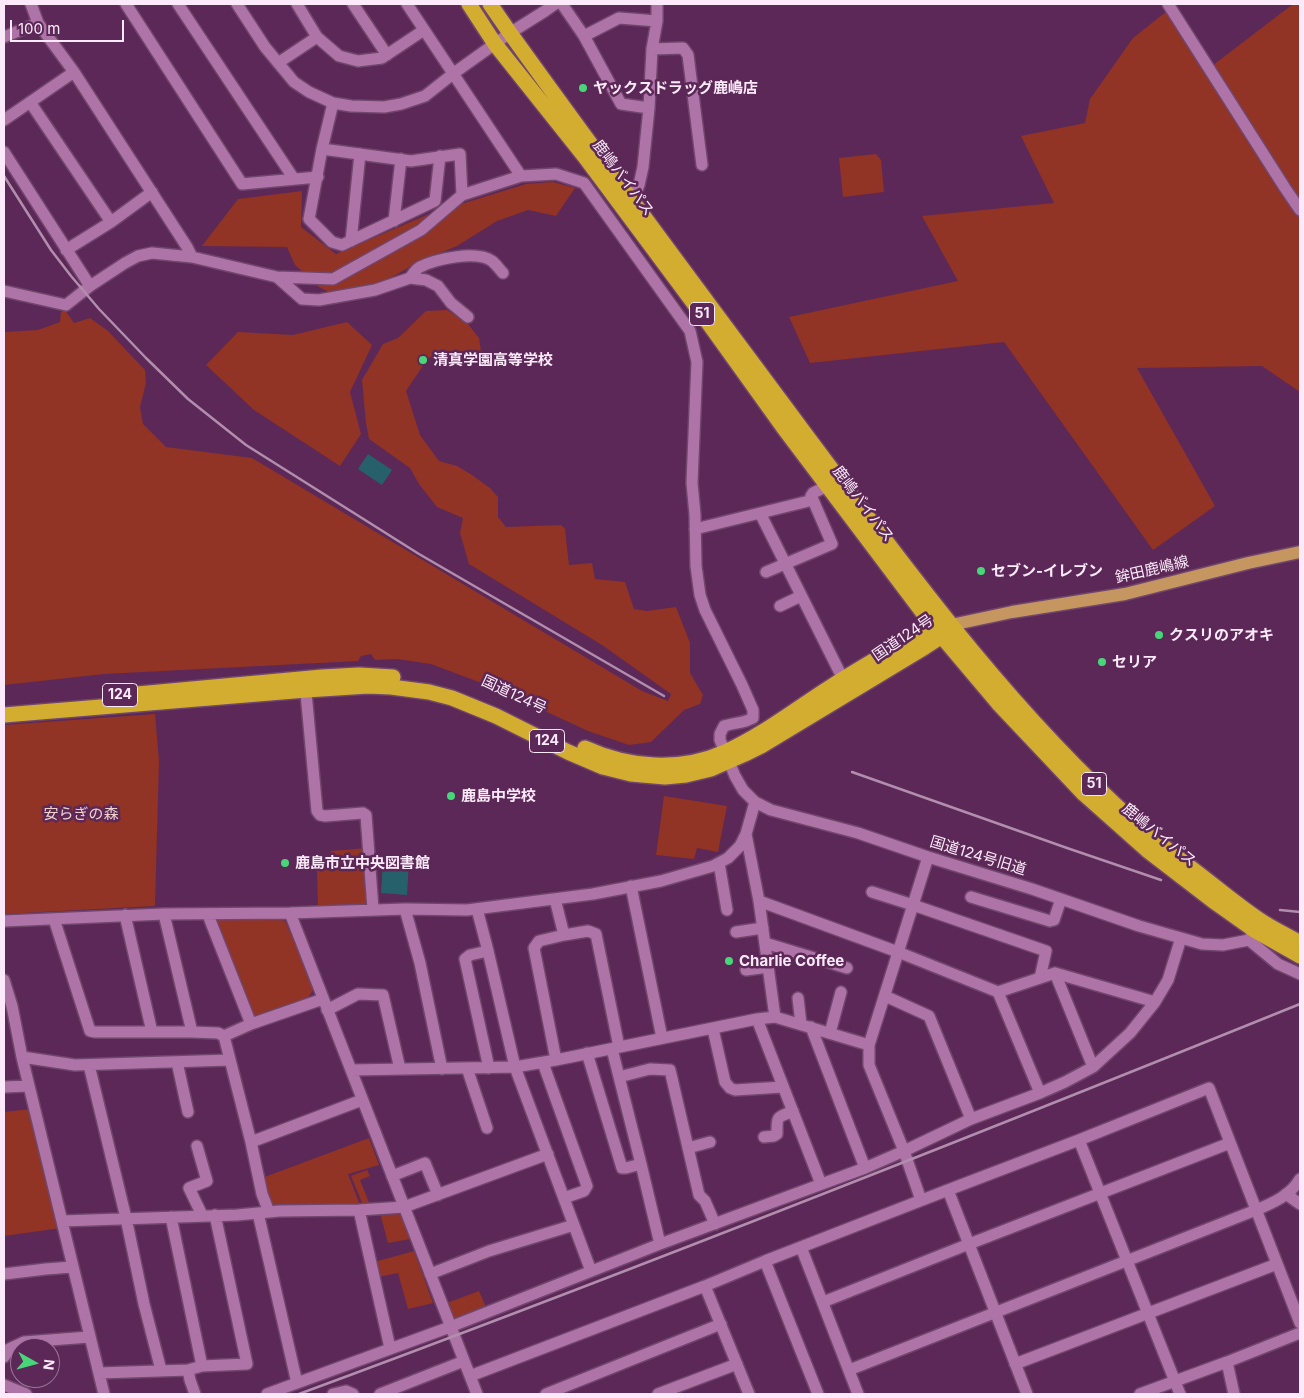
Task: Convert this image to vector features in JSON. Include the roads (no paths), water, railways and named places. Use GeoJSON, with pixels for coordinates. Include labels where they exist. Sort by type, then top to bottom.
{"type":"FeatureCollection","features":[{"type":"Feature","properties":{"kind":"highway","name":"鹿嶋バイパス"},"geometry":{"type":"LineString","coordinates":[[469,4],[495,44],[585,157],[827,486],[942,629],[1003,709],[1084,794],[1147,850],[1254,930],[1300,956]]}},
{"type":"Feature","properties":{"kind":"highway","name":"鹿嶋バイパス"},"geometry":{"type":"LineString","coordinates":[[490,4],[631,200],[867,517],[942,629]]}},
{"type":"Feature","properties":{"kind":"highway","name":"国道124号"},"geometry":{"type":"LineString","coordinates":[[4,715],[305,684],[359,675],[394,677],[432,682],[474,696],[581,747],[622,761],[661,766],[678,765],[726,757],[761,746],[942,629]]}},
{"type":"Feature","properties":{"kind":"highway","name":"国道124号"},"geometry":{"type":"LineString","coordinates":[[4,704],[305,684]]}},
{"type":"Feature","properties":{"kind":"highway","name":"鹿嶋バイパス"},"geometry":{"type":"LineString","coordinates":[[1254,930],[1300,943]]}},
{"type":"Feature","properties":{"kind":"main road","name":"鉾田鹿嶋線"},"geometry":{"type":"LineString","coordinates":[[942,629],[1012,612],[1125,594],[1248,563],[1300,553]]}},
{"type":"Feature","properties":{"kind":"street"},"geometry":{"type":"LineString","coordinates":[[31,4],[38,23],[74,72],[188,247],[192,257]]}},
{"type":"Feature","properties":{"kind":"street"},"geometry":{"type":"LineString","coordinates":[[126,4],[242,184],[318,177]]}},
{"type":"Feature","properties":{"kind":"street"},"geometry":{"type":"LineString","coordinates":[[178,4],[294,179]]}},
{"type":"Feature","properties":{"kind":"street"},"geometry":{"type":"LineString","coordinates":[[237,4],[265,47],[294,82],[333,103],[352,106],[384,107],[401,104],[425,96],[510,33],[545,12],[554,4]]}},
{"type":"Feature","properties":{"kind":"street"},"geometry":{"type":"LineString","coordinates":[[298,4],[317,37],[339,56],[358,61],[382,58],[424,30]]}},
{"type":"Feature","properties":{"kind":"street"},"geometry":{"type":"LineString","coordinates":[[353,4],[387,54]]}},
{"type":"Feature","properties":{"kind":"street"},"geometry":{"type":"LineString","coordinates":[[407,4],[521,176]]}},
{"type":"Feature","properties":{"kind":"street"},"geometry":{"type":"LineString","coordinates":[[562,4],[584,36],[621,104],[649,108]]}},
{"type":"Feature","properties":{"kind":"street"},"geometry":{"type":"LineString","coordinates":[[631,200],[639,185],[642,167],[649,108],[652,49],[657,21],[657,4]]}},
{"type":"Feature","properties":{"kind":"street"},"geometry":{"type":"LineString","coordinates":[[1168,4],[1300,210]]}},
{"type":"Feature","properties":{"kind":"street"},"geometry":{"type":"LineString","coordinates":[[584,36],[619,18],[657,21]]}},
{"type":"Feature","properties":{"kind":"street"},"geometry":{"type":"LineString","coordinates":[[4,37],[38,23]]}},
{"type":"Feature","properties":{"kind":"street"},"geometry":{"type":"LineString","coordinates":[[278,63],[317,37]]}},
{"type":"Feature","properties":{"kind":"street"},"geometry":{"type":"LineString","coordinates":[[652,49],[683,48],[688,55],[702,165]]}},
{"type":"Feature","properties":{"kind":"street"},"geometry":{"type":"LineString","coordinates":[[4,120],[74,72]]}},
{"type":"Feature","properties":{"kind":"street"},"geometry":{"type":"LineString","coordinates":[[30,102],[111,222]]}},
{"type":"Feature","properties":{"kind":"street"},"geometry":{"type":"LineString","coordinates":[[333,103],[322,149],[309,220],[332,242],[342,245],[435,201],[440,156]]}},
{"type":"Feature","properties":{"kind":"street"},"geometry":{"type":"LineString","coordinates":[[322,149],[411,161],[460,154],[462,195]]}},
{"type":"Feature","properties":{"kind":"street"},"geometry":{"type":"LineString","coordinates":[[4,152],[90,286]]}},
{"type":"Feature","properties":{"kind":"street"},"geometry":{"type":"LineString","coordinates":[[350,241],[360,154]]}},
{"type":"Feature","properties":{"kind":"street"},"geometry":{"type":"LineString","coordinates":[[394,221],[400,159]]}},
{"type":"Feature","properties":{"kind":"street"},"geometry":{"type":"LineString","coordinates":[[4,291],[66,305],[125,262],[152,252],[192,257],[277,277],[333,279],[420,230],[462,195],[521,176],[556,174],[584,183],[690,331],[697,362],[692,483],[696,566],[700,595],[705,610],[753,710],[753,718],[743,724],[735,722],[721,729],[720,740],[726,757]]}},
{"type":"Feature","properties":{"kind":"street"},"geometry":{"type":"LineString","coordinates":[[66,250],[111,222],[152,192]]}},
{"type":"Feature","properties":{"kind":"street"},"geometry":{"type":"LineString","coordinates":[[410,278],[418,267],[453,256],[484,257],[493,261],[502,272]]}},
{"type":"Feature","properties":{"kind":"street"},"geometry":{"type":"LineString","coordinates":[[277,277],[302,298],[322,300],[375,290],[410,278],[426,280],[438,286],[450,303],[468,317]]}},
{"type":"Feature","properties":{"kind":"street"},"geometry":{"type":"LineString","coordinates":[[766,572],[832,544],[811,496],[827,486]]}},
{"type":"Feature","properties":{"kind":"street"},"geometry":{"type":"LineString","coordinates":[[695,529],[812,500]]}},
{"type":"Feature","properties":{"kind":"street"},"geometry":{"type":"LineString","coordinates":[[761,515],[839,671]]}},
{"type":"Feature","properties":{"kind":"street"},"geometry":{"type":"LineString","coordinates":[[780,606],[800,596]]}},
{"type":"Feature","properties":{"kind":"street"},"geometry":{"type":"LineString","coordinates":[[305,684],[317,811],[320,816],[363,813],[366,815],[373,909]]}},
{"type":"Feature","properties":{"kind":"street","name":"国道124号旧道"},"geometry":{"type":"LineString","coordinates":[[726,757],[743,790],[755,802],[771,810],[858,833],[1139,926],[1202,944],[1223,945],[1254,930]]}},
{"type":"Feature","properties":{"kind":"street"},"geometry":{"type":"LineString","coordinates":[[4,921],[125,915],[290,913],[373,909],[467,910],[592,894],[661,882],[719,863],[732,855],[740,846],[746,834],[755,802]]}},
{"type":"Feature","properties":{"kind":"street"},"geometry":{"type":"LineString","coordinates":[[746,834],[759,901],[775,1017]]}},
{"type":"Feature","properties":{"kind":"street"},"geometry":{"type":"LineString","coordinates":[[921,1200],[904,1151],[869,1065],[869,1045],[928,857]]}},
{"type":"Feature","properties":{"kind":"street"},"geometry":{"type":"LineString","coordinates":[[719,863],[727,910]]}},
{"type":"Feature","properties":{"kind":"street"},"geometry":{"type":"LineString","coordinates":[[631,886],[662,1038]]}},
{"type":"Feature","properties":{"kind":"street"},"geometry":{"type":"LineString","coordinates":[[872,892],[1046,951],[1040,978]]}},
{"type":"Feature","properties":{"kind":"street"},"geometry":{"type":"LineString","coordinates":[[971,897],[1050,921],[1054,920],[1061,899]]}},
{"type":"Feature","properties":{"kind":"street"},"geometry":{"type":"LineString","coordinates":[[555,899],[564,935]]}},
{"type":"Feature","properties":{"kind":"street"},"geometry":{"type":"LineString","coordinates":[[759,901],[898,952],[998,992],[1055,973],[1155,1002]]}},
{"type":"Feature","properties":{"kind":"street"},"geometry":{"type":"LineString","coordinates":[[405,909],[420,963],[442,1069]]}},
{"type":"Feature","properties":{"kind":"street"},"geometry":{"type":"LineString","coordinates":[[477,909],[515,1067],[591,1271]]}},
{"type":"Feature","properties":{"kind":"street"},"geometry":{"type":"LineString","coordinates":[[290,913],[476,1394]]}},
{"type":"Feature","properties":{"kind":"street"},"geometry":{"type":"LineString","coordinates":[[164,914],[192,1032]]}},
{"type":"Feature","properties":{"kind":"street"},"geometry":{"type":"LineString","coordinates":[[208,914],[251,1024]]}},
{"type":"Feature","properties":{"kind":"street"},"geometry":{"type":"LineString","coordinates":[[125,915],[152,1032]]}},
{"type":"Feature","properties":{"kind":"street"},"geometry":{"type":"LineString","coordinates":[[54,920],[90,1031],[192,1032],[218,1033],[224,1036],[262,1194],[297,1383]]}},
{"type":"Feature","properties":{"kind":"street"},"geometry":{"type":"LineString","coordinates":[[736,932],[763,928]]}},
{"type":"Feature","properties":{"kind":"street"},"geometry":{"type":"LineString","coordinates":[[1254,930],[1278,964],[1300,974]]}},
{"type":"Feature","properties":{"kind":"street"},"geometry":{"type":"LineString","coordinates":[[556,1060],[534,948],[539,941],[588,931],[596,934],[616,1048],[619,1077],[660,1244]]}},
{"type":"Feature","properties":{"kind":"street"},"geometry":{"type":"LineString","coordinates":[[267,1394],[450,1327],[660,1244],[865,1168],[971,1119],[1065,1082],[1092,1067],[1130,1033],[1155,1002],[1168,980],[1181,938]]}},
{"type":"Feature","properties":{"kind":"street"},"geometry":{"type":"LineString","coordinates":[[765,943],[847,968]]}},
{"type":"Feature","properties":{"kind":"street"},"geometry":{"type":"LineString","coordinates":[[488,951],[470,955],[465,959],[489,1068]]}},
{"type":"Feature","properties":{"kind":"street"},"geometry":{"type":"LineString","coordinates":[[746,970],[768,967]]}},
{"type":"Feature","properties":{"kind":"street"},"geometry":{"type":"LineString","coordinates":[[1055,973],[1092,1067]]}},
{"type":"Feature","properties":{"kind":"street"},"geometry":{"type":"LineString","coordinates":[[4,980],[12,1006],[9,1021],[22,1057],[104,1394]]}},
{"type":"Feature","properties":{"kind":"street"},"geometry":{"type":"LineString","coordinates":[[830,1033],[841,992]]}},
{"type":"Feature","properties":{"kind":"street"},"geometry":{"type":"LineString","coordinates":[[998,992],[1040,1093]]}},
{"type":"Feature","properties":{"kind":"street"},"geometry":{"type":"LineString","coordinates":[[224,1036],[251,1024],[358,994],[383,995],[400,1069]]}},
{"type":"Feature","properties":{"kind":"street"},"geometry":{"type":"LineString","coordinates":[[884,996],[929,1016],[971,1119]]}},
{"type":"Feature","properties":{"kind":"street"},"geometry":{"type":"LineString","coordinates":[[798,998],[806,1026],[865,1168]]}},
{"type":"Feature","properties":{"kind":"street"},"geometry":{"type":"LineString","coordinates":[[351,1070],[515,1067],[775,1017],[869,1045]]}},
{"type":"Feature","properties":{"kind":"street"},"geometry":{"type":"LineString","coordinates":[[757,1019],[821,1184]]}},
{"type":"Feature","properties":{"kind":"street"},"geometry":{"type":"LineString","coordinates":[[714,1029],[725,1082],[730,1088],[735,1090],[783,1087]]}},
{"type":"Feature","properties":{"kind":"street"},"geometry":{"type":"LineString","coordinates":[[587,1053],[622,1168],[641,1164]]}},
{"type":"Feature","properties":{"kind":"street"},"geometry":{"type":"LineString","coordinates":[[22,1057],[75,1065],[230,1060]]}},
{"type":"Feature","properties":{"kind":"street"},"geometry":{"type":"LineString","coordinates":[[177,1062],[188,1112]]}},
{"type":"Feature","properties":{"kind":"street"},"geometry":{"type":"LineString","coordinates":[[543,1063],[587,1186],[584,1191],[564,1198]]}},
{"type":"Feature","properties":{"kind":"street"},"geometry":{"type":"LineString","coordinates":[[88,1065],[161,1370]]}},
{"type":"Feature","properties":{"kind":"street"},"geometry":{"type":"LineString","coordinates":[[466,1068],[487,1128]]}},
{"type":"Feature","properties":{"kind":"street"},"geometry":{"type":"LineString","coordinates":[[619,1077],[650,1069],[670,1070],[698,1195],[705,1201],[715,1224]]}},
{"type":"Feature","properties":{"kind":"street"},"geometry":{"type":"LineString","coordinates":[[4,1087],[29,1086]]}},
{"type":"Feature","properties":{"kind":"street"},"geometry":{"type":"LineString","coordinates":[[470,1376],[1080,1140],[1209,1088],[1300,1323]]}},
{"type":"Feature","properties":{"kind":"street"},"geometry":{"type":"LineString","coordinates":[[251,1142],[362,1100]]}},
{"type":"Feature","properties":{"kind":"street"},"geometry":{"type":"LineString","coordinates":[[764,1137],[777,1134],[777,1120],[793,1111]]}},
{"type":"Feature","properties":{"kind":"street"},"geometry":{"type":"LineString","coordinates":[[1080,1140],[1180,1394]]}},
{"type":"Feature","properties":{"kind":"street"},"geometry":{"type":"LineString","coordinates":[[688,1148],[710,1142]]}},
{"type":"Feature","properties":{"kind":"street"},"geometry":{"type":"LineString","coordinates":[[823,1302],[1230,1143]]}},
{"type":"Feature","properties":{"kind":"street"},"geometry":{"type":"LineString","coordinates":[[197,1146],[207,1181],[189,1188],[202,1216]]}},
{"type":"Feature","properties":{"kind":"street"},"geometry":{"type":"LineString","coordinates":[[62,1221],[202,1216],[279,1210],[359,1210],[404,1207],[548,1154]]}},
{"type":"Feature","properties":{"kind":"street"},"geometry":{"type":"LineString","coordinates":[[392,1176],[425,1163],[438,1194]]}},
{"type":"Feature","properties":{"kind":"street"},"geometry":{"type":"LineString","coordinates":[[849,1370],[1256,1210],[1286,1194],[1297,1185],[1300,1179]]}},
{"type":"Feature","properties":{"kind":"street"},"geometry":{"type":"LineString","coordinates":[[948,1190],[1027,1394]]}},
{"type":"Feature","properties":{"kind":"street"},"geometry":{"type":"LineString","coordinates":[[1286,1194],[1300,1204]]}},
{"type":"Feature","properties":{"kind":"street"},"geometry":{"type":"LineString","coordinates":[[359,1210],[390,1348]]}},
{"type":"Feature","properties":{"kind":"street"},"geometry":{"type":"LineString","coordinates":[[99,1373],[188,1370],[202,1366],[247,1364],[215,1215]]}},
{"type":"Feature","properties":{"kind":"street"},"geometry":{"type":"LineString","coordinates":[[171,1216],[202,1366]]}},
{"type":"Feature","properties":{"kind":"street"},"geometry":{"type":"LineString","coordinates":[[430,1274],[489,1251],[574,1225]]}},
{"type":"Feature","properties":{"kind":"street"},"geometry":{"type":"LineString","coordinates":[[801,1247],[858,1394]]}},
{"type":"Feature","properties":{"kind":"street"},"geometry":{"type":"LineString","coordinates":[[765,1261],[818,1394]]}},
{"type":"Feature","properties":{"kind":"street"},"geometry":{"type":"LineString","coordinates":[[1016,1364],[1278,1264]]}},
{"type":"Feature","properties":{"kind":"street"},"geometry":{"type":"LineString","coordinates":[[4,1274],[72,1267]]}},
{"type":"Feature","properties":{"kind":"street"},"geometry":{"type":"LineString","coordinates":[[705,1286],[749,1394]]}},
{"type":"Feature","properties":{"kind":"street"},"geometry":{"type":"LineString","coordinates":[[546,1394],[721,1324]]}},
{"type":"Feature","properties":{"kind":"street"},"geometry":{"type":"LineString","coordinates":[[1140,1394],[1300,1333]]}},
{"type":"Feature","properties":{"kind":"street"},"geometry":{"type":"LineString","coordinates":[[4,1357],[9,1349],[24,1342],[89,1337]]}},
{"type":"Feature","properties":{"kind":"street"},"geometry":{"type":"LineString","coordinates":[[380,1394],[464,1361]]}},
{"type":"Feature","properties":{"kind":"street"},"geometry":{"type":"LineString","coordinates":[[1227,1362],[1234,1394]]}},
{"type":"Feature","properties":{"kind":"street"},"geometry":{"type":"LineString","coordinates":[[658,1394],[737,1364]]}},
{"type":"Feature","properties":{"kind":"street"},"geometry":{"type":"LineString","coordinates":[[188,1370],[195,1394]]}},
{"type":"Feature","properties":{"kind":"street"},"geometry":{"type":"LineString","coordinates":[[4,1385],[26,1394]]}},
{"type":"Feature","properties":{"kind":"street"},"geometry":{"type":"LineString","coordinates":[[333,1394],[346,1391],[352,1394]]}},
{"type":"Feature","properties":{"kind":"railway"},"geometry":{"type":"LineString","coordinates":[[4,176],[51,250],[99,309],[188,399],[246,445],[419,554],[664,696]]}},
{"type":"Feature","properties":{"kind":"railway"},"geometry":{"type":"LineString","coordinates":[[852,772],[1161,880]]}},
{"type":"Feature","properties":{"kind":"railway"},"geometry":{"type":"LineString","coordinates":[[1280,910],[1300,912]]}},
{"type":"Feature","properties":{"kind":"railway"},"geometry":{"type":"LineString","coordinates":[[299,1394],[801,1203],[1300,1004]]}},
{"type":"Feature","properties":{"kind":"place","name":"ヤックスドラッグ鹿嶋店"},"geometry":{"type":"Point","coordinates":[583,88]}},
{"type":"Feature","properties":{"kind":"place","name":"清真学園高等学校"},"geometry":{"type":"Point","coordinates":[423,360]}},
{"type":"Feature","properties":{"kind":"place","name":"セブン-イレブン"},"geometry":{"type":"Point","coordinates":[981,571]}},
{"type":"Feature","properties":{"kind":"place","name":"クスリのアオキ"},"geometry":{"type":"Point","coordinates":[1159,635]}},
{"type":"Feature","properties":{"kind":"place","name":"セリア"},"geometry":{"type":"Point","coordinates":[1102,662]}},
{"type":"Feature","properties":{"kind":"place","name":"鹿島中学校"},"geometry":{"type":"Point","coordinates":[451,796]}},
{"type":"Feature","properties":{"kind":"place","name":"鹿島市立中央図書館"},"geometry":{"type":"Point","coordinates":[285,863]}},
{"type":"Feature","properties":{"kind":"place","name":"Charlie Coffee"},"geometry":{"type":"Point","coordinates":[729,961]}},
{"type":"Feature","properties":{"kind":"park label","name":"安らぎの森"},"geometry":{"type":"Point","coordinates":[81,814]}}]}
